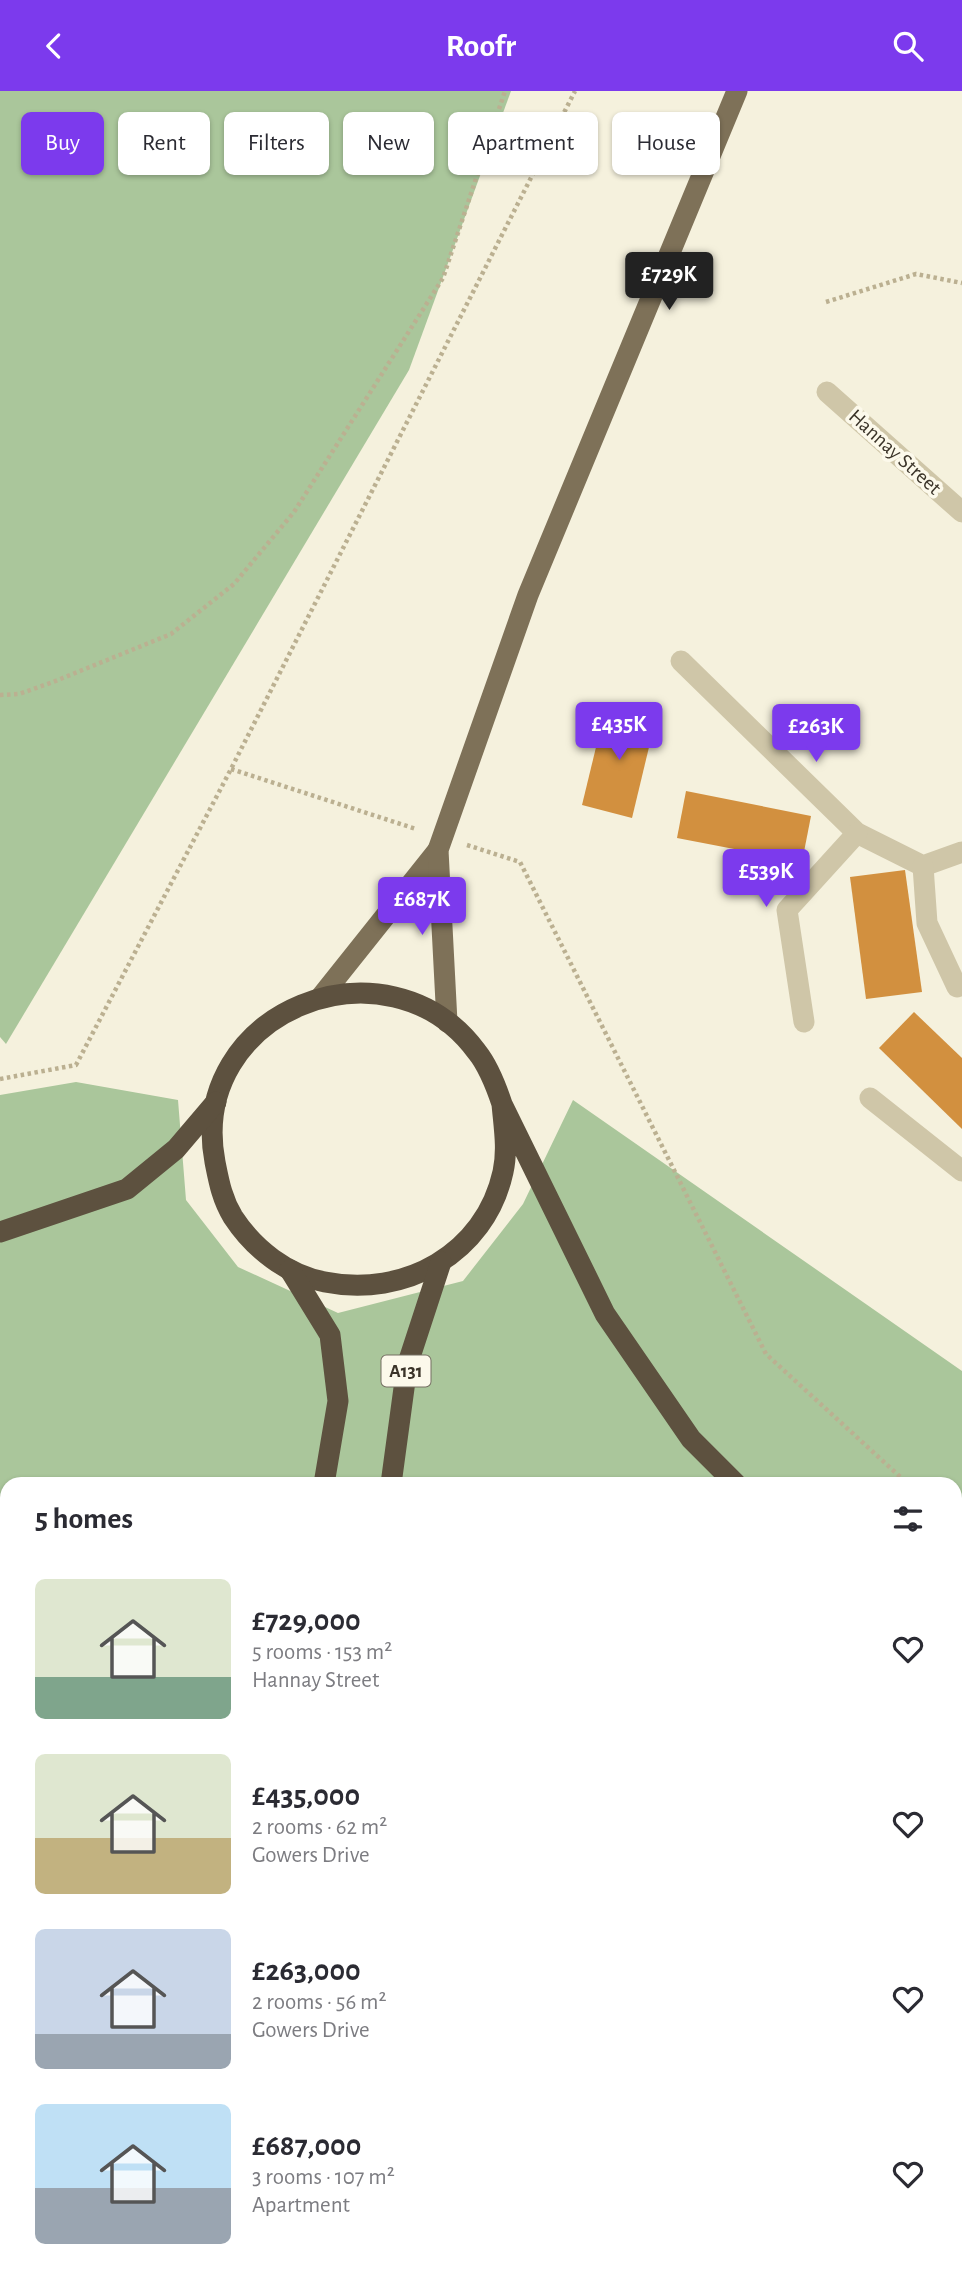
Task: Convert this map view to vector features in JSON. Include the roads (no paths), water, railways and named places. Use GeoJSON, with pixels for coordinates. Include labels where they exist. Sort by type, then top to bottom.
{"type":"FeatureCollection","features":[{"type":"Feature","properties":{"kind":"highway"},"geometry":{"type":"LineString","coordinates":[[502,1104],[505,1155],[496,1195],[485,1217],[472,1234],[441,1262],[408,1279],[383,1285],[348,1287],[311,1280],[290,1270],[261,1250],[242,1231],[221,1194],[211,1141],[216,1101],[235,1058],[251,1039],[281,1014],[320,998],[363,993],[391,996],[431,1011],[466,1038],[478,1053],[605,1314],[691,1439],[729,1477]]}},
{"type":"Feature","properties":{"kind":"highway"},"geometry":{"type":"LineString","coordinates":[[0,1232],[127,1189],[176,1149],[216,1101]]}},
{"type":"Feature","properties":{"kind":"highway","name":"A131"},"geometry":{"type":"LineString","coordinates":[[392,1477],[407,1366],[441,1262]]}},
{"type":"Feature","properties":{"kind":"highway"},"geometry":{"type":"LineString","coordinates":[[290,1270],[330,1335],[338,1401],[325,1477]]}},
{"type":"Feature","properties":{"kind":"main road"},"geometry":{"type":"LineString","coordinates":[[320,998],[441,844],[528,595],[737,91]]}},
{"type":"Feature","properties":{"kind":"main road"},"geometry":{"type":"LineString","coordinates":[[441,844],[447,1022]]}},
{"type":"Feature","properties":{"kind":"street","name":"Hannay Street"},"geometry":{"type":"LineString","coordinates":[[827,392],[962,512]]}},
{"type":"Feature","properties":{"kind":"street"},"geometry":{"type":"LineString","coordinates":[[681,661],[857,833],[923,866],[962,852]]}},
{"type":"Feature","properties":{"kind":"street"},"geometry":{"type":"LineString","coordinates":[[803,1022],[788,910],[857,833]]}},
{"type":"Feature","properties":{"kind":"street"},"geometry":{"type":"LineString","coordinates":[[923,866],[927,923],[957,987]]}},
{"type":"Feature","properties":{"kind":"street"},"geometry":{"type":"LineString","coordinates":[[870,1098],[962,1171]]}}]}
